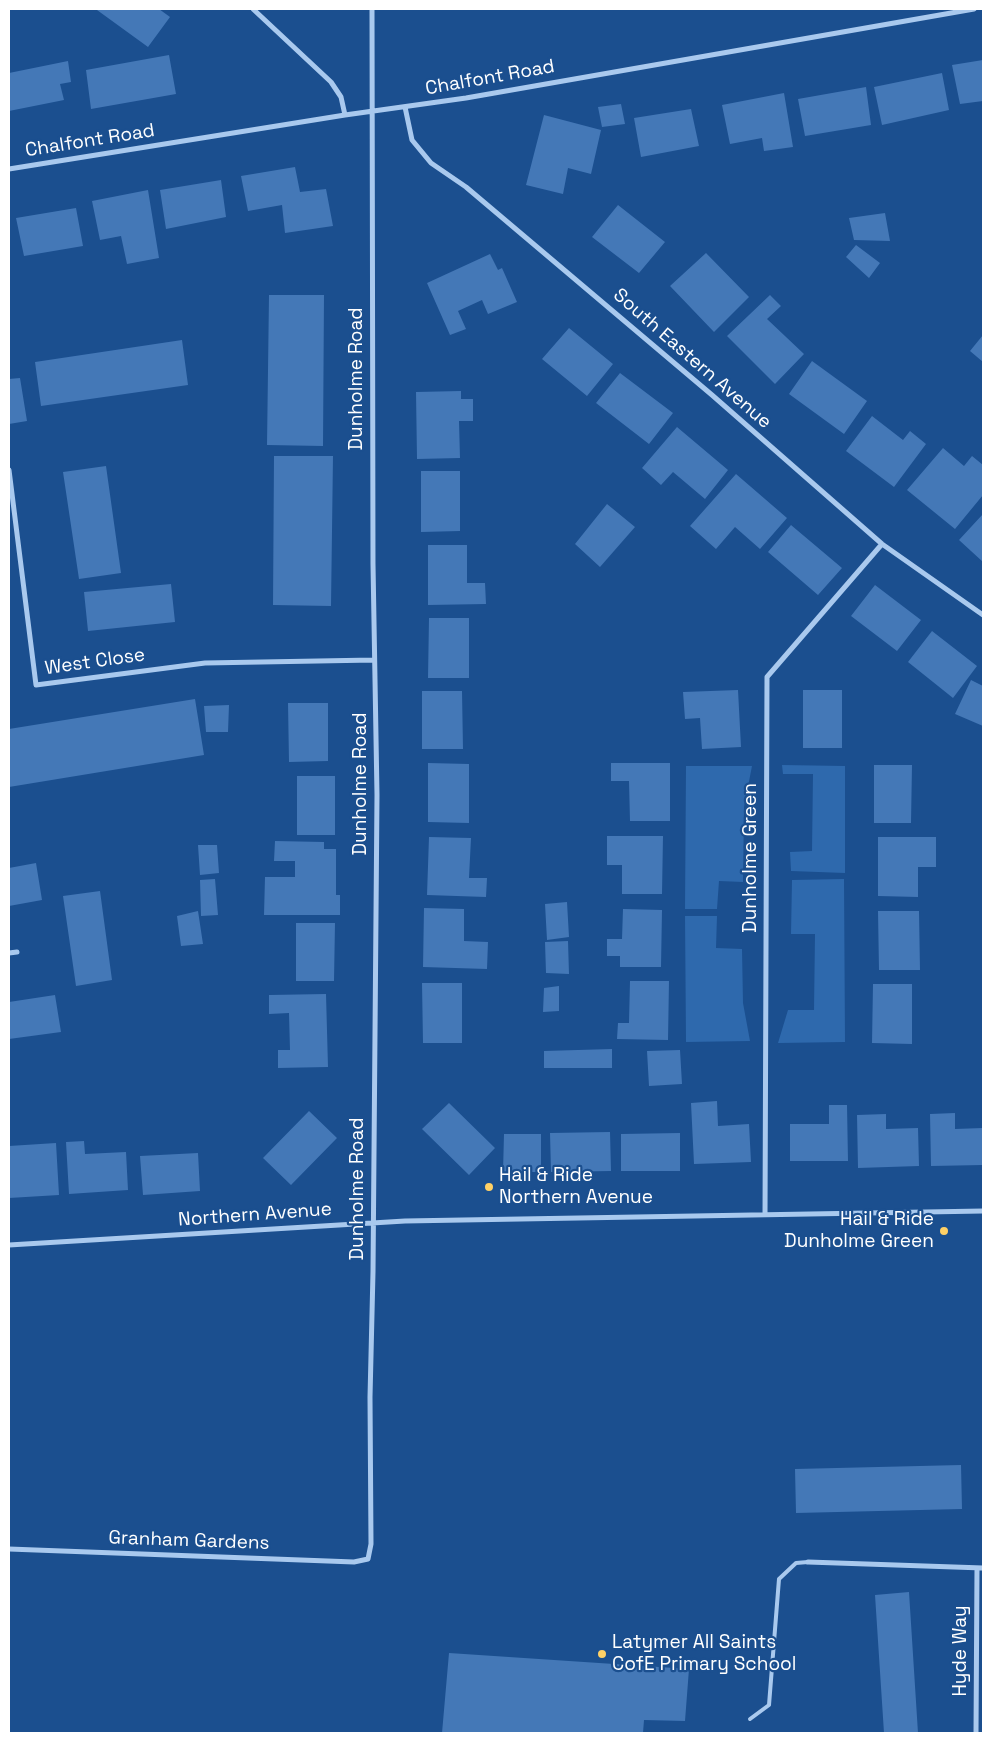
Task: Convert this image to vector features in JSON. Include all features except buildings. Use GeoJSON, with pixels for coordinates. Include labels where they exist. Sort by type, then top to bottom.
{"type":"FeatureCollection","features":[{"type":"Feature","properties":{"kind":"street"},"geometry":{"type":"LineString","coordinates":[[253,9],[331,82],[341,97],[345,115]]}},
{"type":"Feature","properties":{"kind":"street","name":"Dunholme Road"},"geometry":{"type":"LineString","coordinates":[[368,1559],[371,1544],[370,1396],[377,795],[374,660],[372,9]]}},
{"type":"Feature","properties":{"kind":"street","name":"Chalfont Road"},"geometry":{"type":"LineString","coordinates":[[9,170],[345,115],[405,107],[974,9]]}},
{"type":"Feature","properties":{"kind":"street","name":"South Eastern Avenue"},"geometry":{"type":"LineString","coordinates":[[405,107],[412,140],[431,162],[466,187],[712,394],[882,544],[983,615]]}},
{"type":"Feature","properties":{"kind":"street","name":"West Close"},"geometry":{"type":"LineString","coordinates":[[9,470],[36,685],[205,663],[374,660]]}},
{"type":"Feature","properties":{"kind":"street","name":"Dunholme Green"},"geometry":{"type":"LineString","coordinates":[[765,1215],[767,677],[882,544]]}},
{"type":"Feature","properties":{"kind":"street"},"geometry":{"type":"LineString","coordinates":[[9,953],[17,952]]}},
{"type":"Feature","properties":{"kind":"street","name":"Northern Avenue"},"geometry":{"type":"LineString","coordinates":[[9,1245],[415,1221],[983,1211]]}},
{"type":"Feature","properties":{"kind":"street","name":"Granham Gardens"},"geometry":{"type":"LineString","coordinates":[[9,1549],[354,1562],[368,1559]]}},
{"type":"Feature","properties":{"kind":"street"},"geometry":{"type":"LineString","coordinates":[[808,1562],[980,1568]]}},
{"type":"Feature","properties":{"kind":"street","name":"Hyde Way"},"geometry":{"type":"LineString","coordinates":[[976,1733],[980,1568]]}},
{"type":"Feature","properties":{"kind":"lane"},"geometry":{"type":"LineString","coordinates":[[750,1719],[770,1705],[779,1579],[796,1563],[808,1562]]}},
{"type":"Feature","properties":{"kind":"shaded area"},"geometry":{"type":"Polygon","coordinates":[[[782,765],[845,766],[845,873],[791,871],[790,852],[812,851],[813,774],[783,774],[782,765]]]}},
{"type":"Feature","properties":{"kind":"shaded area"},"geometry":{"type":"Polygon","coordinates":[[[686,766],[752,766],[744,807],[743,882],[719,881],[717,909],[685,909],[686,766]]]}},
{"type":"Feature","properties":{"kind":"shaded area"},"geometry":{"type":"Polygon","coordinates":[[[844,879],[845,1042],[778,1043],[788,1010],[814,1010],[815,934],[791,934],[792,880],[844,879]]]}},
{"type":"Feature","properties":{"kind":"shaded area"},"geometry":{"type":"Polygon","coordinates":[[[685,916],[717,916],[716,948],[742,949],[743,1003],[750,1041],[686,1042],[685,916]]]}},
{"type":"Feature","properties":{"kind":"place","name":"Hail & Ride Northern Avenue"},"geometry":{"type":"Point","coordinates":[489,1187]}},
{"type":"Feature","properties":{"kind":"place","name":"Hail & Ride Dunholme Green"},"geometry":{"type":"Point","coordinates":[944,1231]}},
{"type":"Feature","properties":{"kind":"place","name":"Latymer All Saints CofE Primary School"},"geometry":{"type":"Point","coordinates":[602,1654]}}]}
